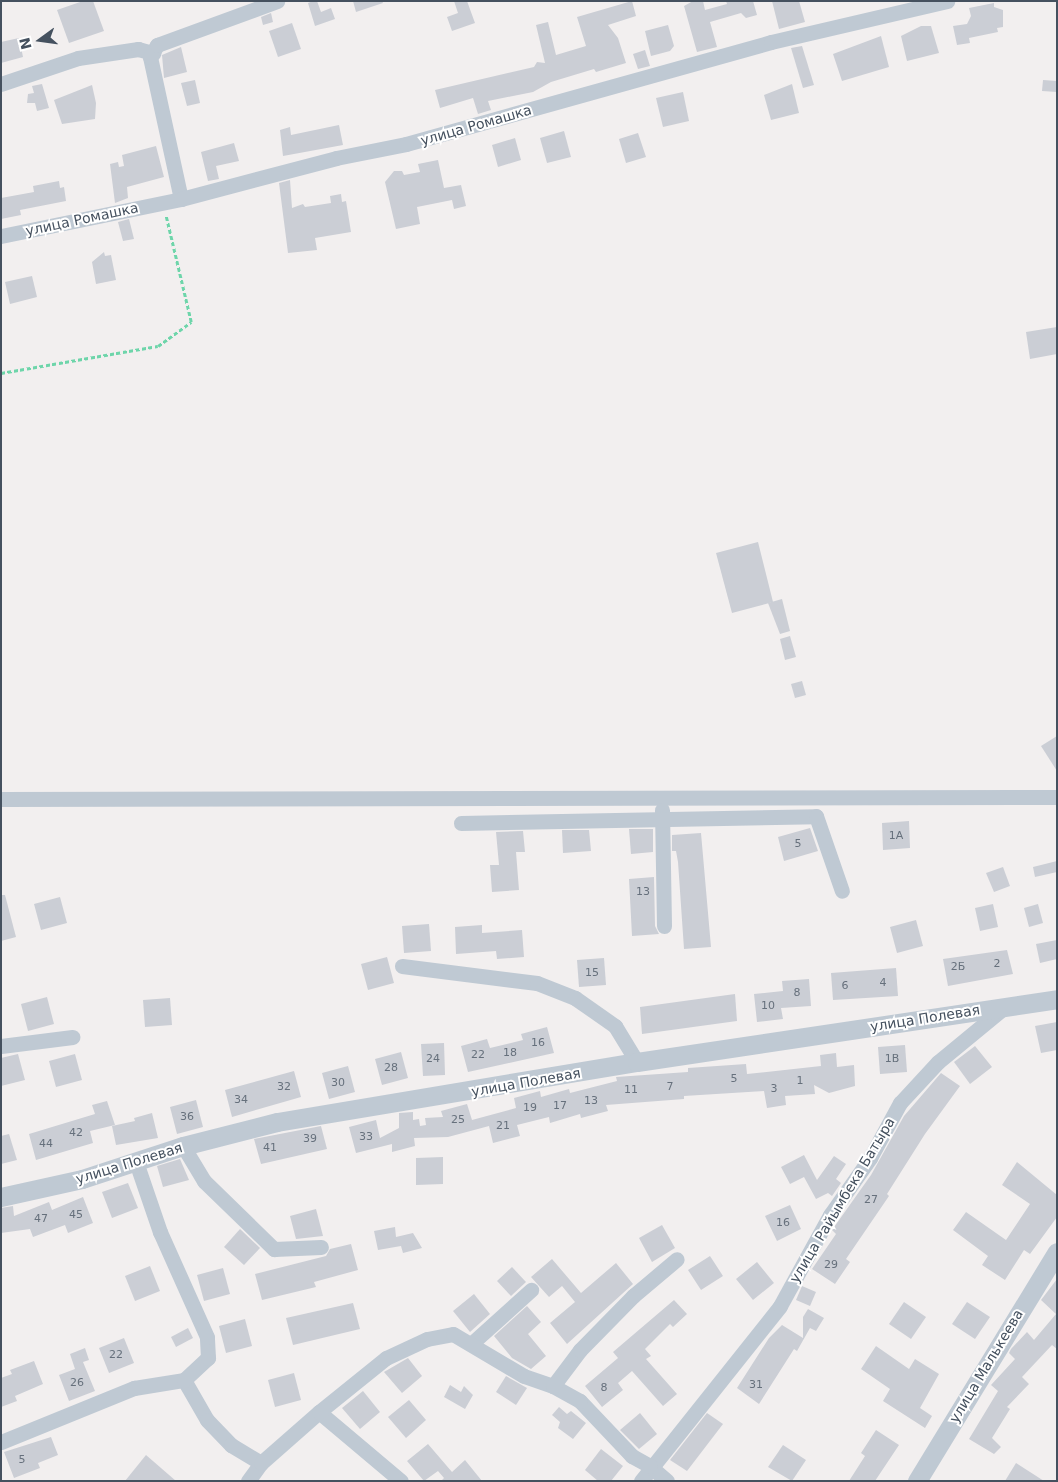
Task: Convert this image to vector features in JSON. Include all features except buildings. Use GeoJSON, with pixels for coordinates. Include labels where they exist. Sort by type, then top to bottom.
{"type":"FeatureCollection","features":[{"type":"Feature","properties":{"kind":"street"},"geometry":{"type":"LineString","coordinates":[[181,199],[150,57],[157,45],[277,1]]}},
{"type":"Feature","properties":{"kind":"street","name":"улица Ромашка"},"geometry":{"type":"LineString","coordinates":[[1,236],[181,199],[336,158],[406,144],[771,42],[947,1]]}},
{"type":"Feature","properties":{"kind":"street"},"geometry":{"type":"LineString","coordinates":[[1,84],[78,58],[138,49],[153,53]]}},
{"type":"Feature","properties":{"kind":"street"},"geometry":{"type":"LineString","coordinates":[[1,799],[1057,797]]}},
{"type":"Feature","properties":{"kind":"street"},"geometry":{"type":"LineString","coordinates":[[662,798],[664,926]]}},
{"type":"Feature","properties":{"kind":"street"},"geometry":{"type":"LineString","coordinates":[[461,823],[816,816],[842,891]]}},
{"type":"Feature","properties":{"kind":"street"},"geometry":{"type":"LineString","coordinates":[[402,966],[537,983],[575,998],[615,1026],[637,1062]]}},
{"type":"Feature","properties":{"kind":"street","name":"улица Полевая"},"geometry":{"type":"LineString","coordinates":[[1,1197],[82,1179],[183,1146],[277,1122],[637,1062],[1057,999]]}},
{"type":"Feature","properties":{"kind":"street","name":"улица Райымбека Батыра"},"geometry":{"type":"LineString","coordinates":[[641,1481],[650,1466],[780,1306],[830,1215],[870,1158],[900,1103],[938,1062],[1006,1006]]}},
{"type":"Feature","properties":{"kind":"street"},"geometry":{"type":"LineString","coordinates":[[1,1046],[72,1036]]}},
{"type":"Feature","properties":{"kind":"street"},"geometry":{"type":"LineString","coordinates":[[183,1146],[204,1181],[274,1249],[321,1246]]}},
{"type":"Feature","properties":{"kind":"street"},"geometry":{"type":"LineString","coordinates":[[1,1442],[134,1388],[184,1380],[208,1358],[208,1337],[160,1232],[136,1162]]}},
{"type":"Feature","properties":{"kind":"street","name":"улица Малькеева"},"geometry":{"type":"LineString","coordinates":[[916,1481],[1057,1252]]}},
{"type":"Feature","properties":{"kind":"street"},"geometry":{"type":"LineString","coordinates":[[553,1386],[580,1350],[633,1296],[676,1259]]}},
{"type":"Feature","properties":{"kind":"street"},"geometry":{"type":"LineString","coordinates":[[471,1344],[531,1290]]}},
{"type":"Feature","properties":{"kind":"street"},"geometry":{"type":"LineString","coordinates":[[248,1481],[262,1463],[319,1412],[386,1358],[427,1339],[453,1334],[524,1376],[553,1386],[580,1401],[632,1456],[650,1466],[667,1481]]}},
{"type":"Feature","properties":{"kind":"street"},"geometry":{"type":"LineString","coordinates":[[184,1380],[207,1420],[231,1445],[262,1463]]}},
{"type":"Feature","properties":{"kind":"street"},"geometry":{"type":"LineString","coordinates":[[319,1412],[401,1481]]}},
{"type":"Feature","properties":{"kind":"path"},"geometry":{"type":"LineString","coordinates":[[1,373],[158,346],[191,322],[163,203]]}}]}
